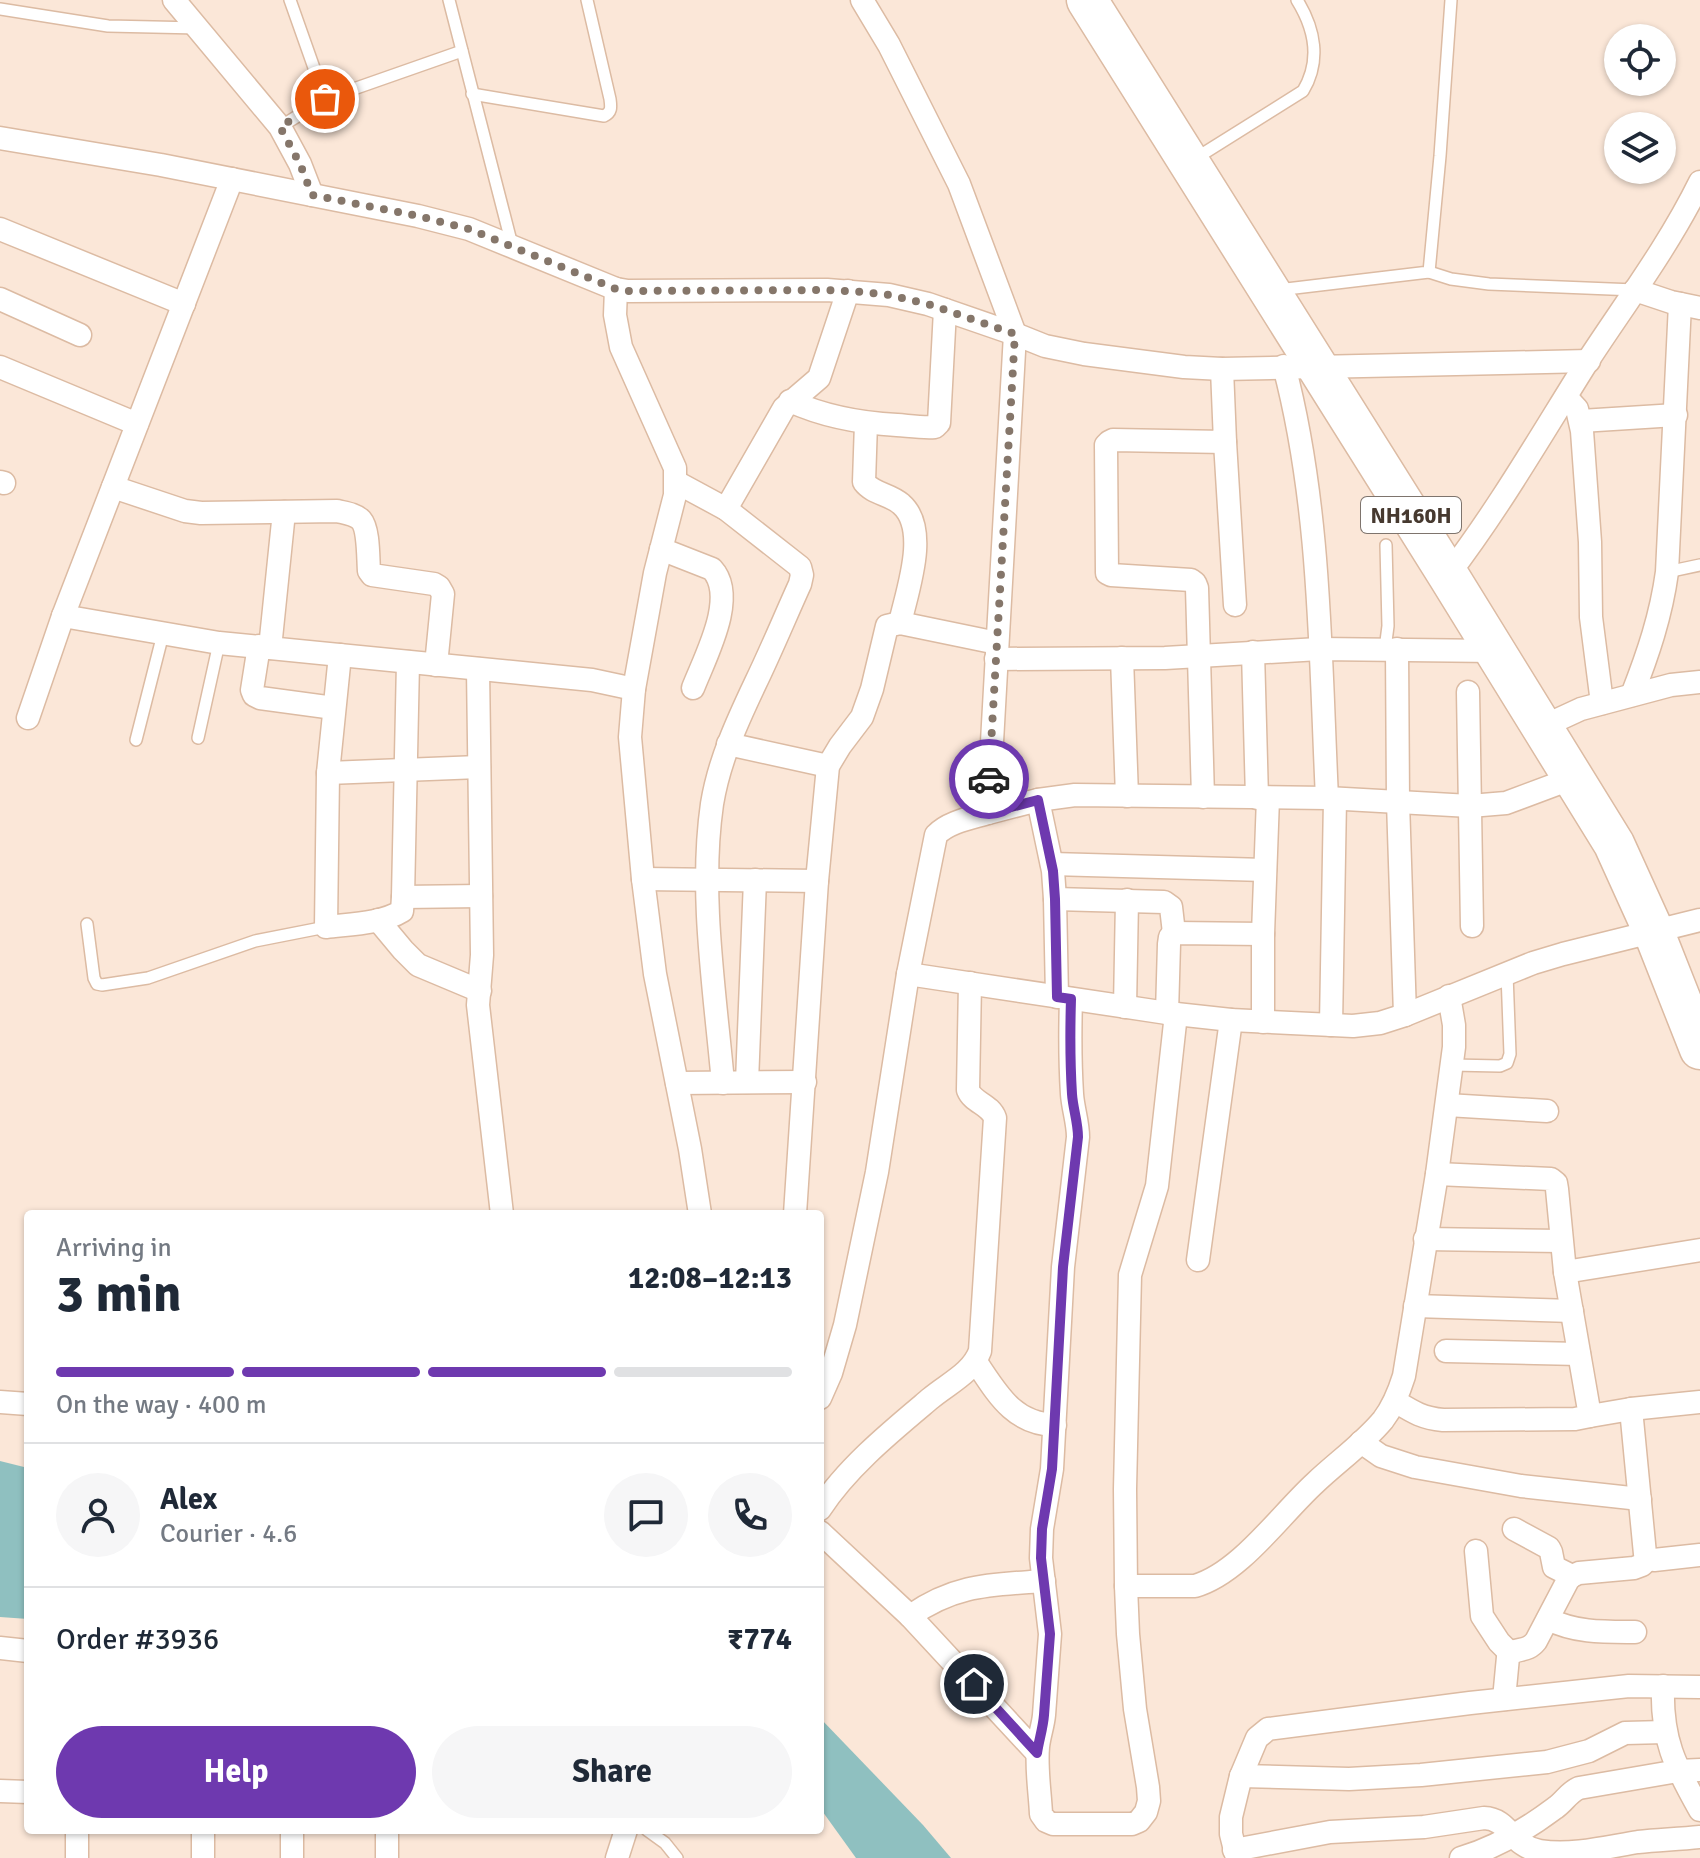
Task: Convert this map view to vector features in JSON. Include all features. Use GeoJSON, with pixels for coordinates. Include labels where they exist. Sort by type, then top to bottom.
{"type":"FeatureCollection","features":[{"type":"Feature","properties":{"kind":"highway","name":"NH160H"},"geometry":{"type":"LineString","coordinates":[[1087,0],[1270,291],[1300,366],[1448,575],[1614,844],[1653,930],[1700,1049]]}},
{"type":"Feature","properties":{"kind":"street"},"geometry":{"type":"LineString","coordinates":[[174,0],[280,127],[312,195]]}},
{"type":"Feature","properties":{"kind":"street"},"geometry":{"type":"LineString","coordinates":[[862,0],[889,45],[959,184],[1015,334],[988,813]]}},
{"type":"Feature","properties":{"kind":"street"},"geometry":{"type":"LineString","coordinates":[[0,138],[161,165],[418,216],[469,229],[616,289],[628,291],[848,291],[889,295],[945,310],[1045,346],[1184,367],[1222,369],[1589,361]]}},
{"type":"Feature","properties":{"kind":"street"},"geometry":{"type":"LineString","coordinates":[[28,718],[63,616],[232,179]]}},
{"type":"Feature","properties":{"kind":"street"},"geometry":{"type":"LineString","coordinates":[[1448,575],[1480,534],[1683,217],[1700,182]]}},
{"type":"Feature","properties":{"kind":"street"},"geometry":{"type":"LineString","coordinates":[[0,229],[184,304]]}},
{"type":"Feature","properties":{"kind":"street"},"geometry":{"type":"LineString","coordinates":[[616,289],[615,315],[621,347],[675,468],[675,495],[661,549],[634,689],[630,727],[631,763],[655,974],[699,1210]]}},
{"type":"Feature","properties":{"kind":"street"},"geometry":{"type":"LineString","coordinates":[[1632,695],[1651,646],[1663,599],[1676,415],[1690,306],[1635,290]]}},
{"type":"Feature","properties":{"kind":"street"},"geometry":{"type":"LineString","coordinates":[[726,509],[779,415],[790,401],[819,378],[848,291]]}},
{"type":"Feature","properties":{"kind":"street"},"geometry":{"type":"LineString","coordinates":[[0,299],[80,335]]}},
{"type":"Feature","properties":{"kind":"street"},"geometry":{"type":"LineString","coordinates":[[790,401],[844,420],[931,428],[939,423],[945,310]]}},
{"type":"Feature","properties":{"kind":"street"},"geometry":{"type":"LineString","coordinates":[[1300,366],[1298,420],[1315,556],[1331,798],[1331,1025]]}},
{"type":"Feature","properties":{"kind":"street"},"geometry":{"type":"LineString","coordinates":[[0,367],[137,424]]}},
{"type":"Feature","properties":{"kind":"street"},"geometry":{"type":"LineString","coordinates":[[1222,369],[1235,605]]}},
{"type":"Feature","properties":{"kind":"street"},"geometry":{"type":"LineString","coordinates":[[1566,397],[1577,409],[1581,421],[1590,542],[1591,617],[1602,703]]}},
{"type":"Feature","properties":{"kind":"street"},"geometry":{"type":"LineString","coordinates":[[1581,421],[1676,415]]}},
{"type":"Feature","properties":{"kind":"street"},"geometry":{"type":"LineString","coordinates":[[866,423],[864,482],[868,488],[898,501],[914,522],[914,560],[900,623]]}},
{"type":"Feature","properties":{"kind":"street"},"geometry":{"type":"LineString","coordinates":[[1203,797],[1197,588],[1191,580],[1107,573],[1106,445],[1113,440],[1225,442]]}},
{"type":"Feature","properties":{"kind":"street"},"geometry":{"type":"LineString","coordinates":[[676,482],[726,509],[800,567],[802,575],[738,718],[712,802],[708,880],[723,1083]]}},
{"type":"Feature","properties":{"kind":"street"},"geometry":{"type":"LineString","coordinates":[[113,487],[185,511],[201,513],[337,511],[354,515],[366,529],[369,571],[372,575],[434,584],[443,594],[436,665]]}},
{"type":"Feature","properties":{"kind":"street"},"geometry":{"type":"LineString","coordinates":[[284,512],[264,647],[252,690],[260,698],[334,708]]}},
{"type":"Feature","properties":{"kind":"street"},"geometry":{"type":"LineString","coordinates":[[661,549],[712,569],[721,584],[723,595],[717,625],[693,688]]}},
{"type":"Feature","properties":{"kind":"street"},"geometry":{"type":"LineString","coordinates":[[63,616],[219,643],[592,680],[634,689]]}},
{"type":"Feature","properties":{"kind":"street"},"geometry":{"type":"LineString","coordinates":[[795,1210],[817,881],[828,766],[862,717],[887,626],[900,623],[996,651],[1122,658],[1319,649],[1495,651]]}},
{"type":"Feature","properties":{"kind":"street"},"geometry":{"type":"LineString","coordinates":[[1391,649],[1405,1015]]}},
{"type":"Feature","properties":{"kind":"street"},"geometry":{"type":"LineString","coordinates":[[1253,652],[1265,870],[1263,1022]]}},
{"type":"Feature","properties":{"kind":"street"},"geometry":{"type":"LineString","coordinates":[[340,655],[328,773],[326,927],[378,920],[402,911],[408,662]]}},
{"type":"Feature","properties":{"kind":"street"},"geometry":{"type":"LineString","coordinates":[[1122,658],[1127,796]]}},
{"type":"Feature","properties":{"kind":"street"},"geometry":{"type":"LineString","coordinates":[[478,669],[482,971],[479,1022],[502,1210]]}},
{"type":"Feature","properties":{"kind":"street"},"geometry":{"type":"LineString","coordinates":[[1542,727],[1602,703],[1671,685],[1700,682]]}},
{"type":"Feature","properties":{"kind":"street"},"geometry":{"type":"LineString","coordinates":[[1468,692],[1472,926]]}},
{"type":"Feature","properties":{"kind":"street"},"geometry":{"type":"LineString","coordinates":[[728,744],[828,766]]}},
{"type":"Feature","properties":{"kind":"street"},"geometry":{"type":"LineString","coordinates":[[328,773],[479,767]]}},
{"type":"Feature","properties":{"kind":"street"},"geometry":{"type":"LineString","coordinates":[[825,1369],[845,1325],[877,1172],[908,974],[936,835],[940,830],[1038,800],[1075,795],[1331,798],[1470,806],[1506,803],[1573,778]]}},
{"type":"Feature","properties":{"kind":"street"},"geometry":{"type":"LineString","coordinates":[[1038,800],[1052,864],[1072,1096],[1078,1123],[1063,1267],[1050,1489],[1042,1529],[1041,1558],[1050,1634],[1043,1726],[1037,1753],[1041,1814],[1053,1824],[1132,1824],[1146,1812],[1149,1801],[1135,1709],[1128,1634],[1125,1474],[1130,1275],[1157,1186],[1172,1013],[1170,937],[1174,933],[1263,934]]}},
{"type":"Feature","properties":{"kind":"street"},"geometry":{"type":"LineString","coordinates":[[1052,864],[1265,870]]}},
{"type":"Feature","properties":{"kind":"street"},"geometry":{"type":"LineString","coordinates":[[643,879],[817,881]]}},
{"type":"Feature","properties":{"kind":"street"},"geometry":{"type":"LineString","coordinates":[[747,1082],[755,880]]}},
{"type":"Feature","properties":{"kind":"street"},"geometry":{"type":"LineString","coordinates":[[403,897],[481,896]]}},
{"type":"Feature","properties":{"kind":"street"},"geometry":{"type":"LineString","coordinates":[[1055,899],[1164,902],[1171,907],[1174,933]]}},
{"type":"Feature","properties":{"kind":"street"},"geometry":{"type":"LineString","coordinates":[[1125,1007],[1127,900]]}},
{"type":"Feature","properties":{"kind":"street"},"geometry":{"type":"LineString","coordinates":[[378,920],[418,965],[480,991]]}},
{"type":"Feature","properties":{"kind":"street"},"geometry":{"type":"LineString","coordinates":[[908,974],[1231,1020],[1353,1026],[1380,1023],[1405,1015],[1563,954],[1700,920]]}},
{"type":"Feature","properties":{"kind":"street"},"geometry":{"type":"LineString","coordinates":[[824,1504],[850,1470],[932,1397],[968,1370],[976,1362],[980,1351],[995,1118],[994,1113],[971,1097],[968,1090],[970,983]]}},
{"type":"Feature","properties":{"kind":"street"},"geometry":{"type":"LineString","coordinates":[[1126,1586],[1195,1586],[1224,1571],[1250,1551],[1292,1503],[1361,1442],[1382,1421],[1395,1401],[1404,1376],[1447,1105],[1454,1047],[1449,996]]}},
{"type":"Feature","properties":{"kind":"street"},"geometry":{"type":"LineString","coordinates":[[1198,1260],[1231,1020]]}},
{"type":"Feature","properties":{"kind":"street"},"geometry":{"type":"LineString","coordinates":[[677,1083],[805,1082]]}},
{"type":"Feature","properties":{"kind":"street"},"geometry":{"type":"LineString","coordinates":[[1447,1105],[1547,1111]]}},
{"type":"Feature","properties":{"kind":"street"},"geometry":{"type":"LineString","coordinates":[[1437,1174],[1551,1179],[1556,1183],[1565,1272],[1590,1416]]}},
{"type":"Feature","properties":{"kind":"street"},"geometry":{"type":"LineString","coordinates":[[1425,1239],[1561,1241]]}},
{"type":"Feature","properties":{"kind":"street"},"geometry":{"type":"LineString","coordinates":[[1565,1272],[1700,1250]]}},
{"type":"Feature","properties":{"kind":"street"},"geometry":{"type":"LineString","coordinates":[[1415,1306],[1572,1311]]}},
{"type":"Feature","properties":{"kind":"street"},"geometry":{"type":"LineString","coordinates":[[1446,1351],[1579,1354]]}},
{"type":"Feature","properties":{"kind":"street"},"geometry":{"type":"LineString","coordinates":[[976,1362],[999,1397],[1011,1409],[1041,1425],[1055,1425]]}},
{"type":"Feature","properties":{"kind":"street"},"geometry":{"type":"LineString","coordinates":[[1395,1401],[1418,1415],[1443,1420],[1575,1419],[1700,1402]]}},
{"type":"Feature","properties":{"kind":"street"},"geometry":{"type":"LineString","coordinates":[[0,1402],[24,1404]]}},
{"type":"Feature","properties":{"kind":"street"},"geometry":{"type":"LineString","coordinates":[[1631,1409],[1645,1554],[1648,1559]]}},
{"type":"Feature","properties":{"kind":"street"},"geometry":{"type":"LineString","coordinates":[[1361,1442],[1381,1456],[1415,1467],[1529,1487],[1640,1499]]}},
{"type":"Feature","properties":{"kind":"street"},"geometry":{"type":"LineString","coordinates":[[1514,1529],[1549,1548],[1554,1567],[1572,1576]]}},
{"type":"Feature","properties":{"kind":"street"},"geometry":{"type":"LineString","coordinates":[[824,1536],[910,1616],[1037,1753]]}},
{"type":"Feature","properties":{"kind":"street"},"geometry":{"type":"LineString","coordinates":[[1476,1551],[1482,1616],[1510,1653]]}},
{"type":"Feature","properties":{"kind":"street"},"geometry":{"type":"LineString","coordinates":[[1648,1559],[1700,1555]]}},
{"type":"Feature","properties":{"kind":"street"},"geometry":{"type":"LineString","coordinates":[[1510,1653],[1531,1647],[1572,1576],[1634,1568],[1648,1559]]}},
{"type":"Feature","properties":{"kind":"street"},"geometry":{"type":"LineString","coordinates":[[910,1616],[929,1603],[963,1589],[1044,1581]]}},
{"type":"Feature","properties":{"kind":"street"},"geometry":{"type":"LineString","coordinates":[[1548,1619],[1591,1632],[1635,1632]]}},
{"type":"Feature","properties":{"kind":"street"},"geometry":{"type":"LineString","coordinates":[[0,1648],[24,1651]]}},
{"type":"Feature","properties":{"kind":"street"},"geometry":{"type":"LineString","coordinates":[[1504,1699],[1510,1653]]}},
{"type":"Feature","properties":{"kind":"street"},"geometry":{"type":"LineString","coordinates":[[1700,1687],[1629,1686],[1268,1729],[1257,1738],[1241,1776],[1231,1817],[1235,1854],[1330,1832],[1424,1827],[1484,1818],[1500,1822],[1527,1848],[1553,1852],[1700,1837]]}},
{"type":"Feature","properties":{"kind":"street"},"geometry":{"type":"LineString","coordinates":[[1663,1686],[1665,1732],[1689,1770],[1700,1810]]}},
{"type":"Feature","properties":{"kind":"street"},"geometry":{"type":"LineString","coordinates":[[1241,1776],[1395,1778],[1554,1760],[1600,1746],[1625,1733],[1665,1732]]}},
{"type":"Feature","properties":{"kind":"street"},"geometry":{"type":"LineString","coordinates":[[1554,1760],[1564,1782],[1573,1790]]}},
{"type":"Feature","properties":{"kind":"street"},"geometry":{"type":"LineString","coordinates":[[1461,1858],[1488,1850],[1512,1836],[1558,1806],[1573,1790],[1689,1770]]}},
{"type":"Feature","properties":{"kind":"street"},"geometry":{"type":"LineString","coordinates":[[0,1791],[24,1792]]}},
{"type":"Feature","properties":{"kind":"street"},"geometry":{"type":"LineString","coordinates":[[77,1834],[77,1858]]}},
{"type":"Feature","properties":{"kind":"street"},"geometry":{"type":"LineString","coordinates":[[203,1834],[203,1858]]}},
{"type":"Feature","properties":{"kind":"street"},"geometry":{"type":"LineString","coordinates":[[292,1834],[292,1858]]}},
{"type":"Feature","properties":{"kind":"street"},"geometry":{"type":"LineString","coordinates":[[387,1834],[387,1858]]}},
{"type":"Feature","properties":{"kind":"street"},"geometry":{"type":"LineString","coordinates":[[617,1858],[625,1834]]}},
{"type":"Feature","properties":{"kind":"lane"},"geometry":{"type":"LineString","coordinates":[[290,0],[325,99]]}},
{"type":"Feature","properties":{"kind":"lane"},"geometry":{"type":"LineString","coordinates":[[449,0],[512,245]]}},
{"type":"Feature","properties":{"kind":"lane"},"geometry":{"type":"LineString","coordinates":[[472,94],[604,116],[609,114],[610,99],[587,0]]}},
{"type":"Feature","properties":{"kind":"lane"},"geometry":{"type":"LineString","coordinates":[[1189,162],[1303,91],[1314,60],[1314,38],[1307,16],[1297,0]]}},
{"type":"Feature","properties":{"kind":"lane"},"geometry":{"type":"LineString","coordinates":[[1429,272],[1451,0]]}},
{"type":"Feature","properties":{"kind":"lane"},"geometry":{"type":"LineString","coordinates":[[0,9],[108,26],[198,28]]}},
{"type":"Feature","properties":{"kind":"lane"},"geometry":{"type":"LineString","coordinates":[[280,127],[325,99],[462,51]]}},
{"type":"Feature","properties":{"kind":"lane"},"geometry":{"type":"LineString","coordinates":[[1270,291],[1429,272],[1451,279],[1489,284],[1635,290]]}},
{"type":"Feature","properties":{"kind":"lane"},"geometry":{"type":"LineString","coordinates":[[1386,545],[1391,649]]}},
{"type":"Feature","properties":{"kind":"lane"},"geometry":{"type":"LineString","coordinates":[[1667,572],[1700,565]]}},
{"type":"Feature","properties":{"kind":"lane"},"geometry":{"type":"LineString","coordinates":[[136,740],[163,634]]}},
{"type":"Feature","properties":{"kind":"lane"},"geometry":{"type":"LineString","coordinates":[[198,738],[219,643]]}},
{"type":"Feature","properties":{"kind":"lane"},"geometry":{"type":"LineString","coordinates":[[87,924],[94,978],[97,984],[102,985],[148,978],[255,941],[326,927]]}},
{"type":"Feature","properties":{"kind":"lane"},"geometry":{"type":"LineString","coordinates":[[1452,1065],[1500,1066],[1507,1063],[1510,1054],[1507,974]]}},
{"type":"Feature","properties":{"kind":"lane"},"geometry":{"type":"LineString","coordinates":[[653,1834],[677,1858]]}},
{"type":"Feature","properties":{"kind":"water"},"geometry":{"type":"Polygon","coordinates":[[[0,1461],[24,1467],[24,1619],[0,1617],[0,1461]]]}},
{"type":"Feature","properties":{"kind":"water"},"geometry":{"type":"Polygon","coordinates":[[[824,1722],[951,1858],[856,1858],[824,1814],[824,1722]]]}},
{"type":"Feature","properties":{"kind":"way so far"},"geometry":{"type":"LineString","coordinates":[[325,99],[280,127],[312,195],[469,229],[616,289],[827,290],[889,295],[928,304],[1015,334],[989,779]]}},
{"type":"Feature","properties":{"kind":"route"},"geometry":{"type":"LineString","coordinates":[[974,1684],[1037,1753],[1043,1726],[1050,1634],[1041,1558],[1042,1529],[1052,1469],[1063,1267],[1078,1137],[1070,1057],[1071,999],[1057,997],[1053,871],[1038,800],[988,813],[989,779]]}}]}
